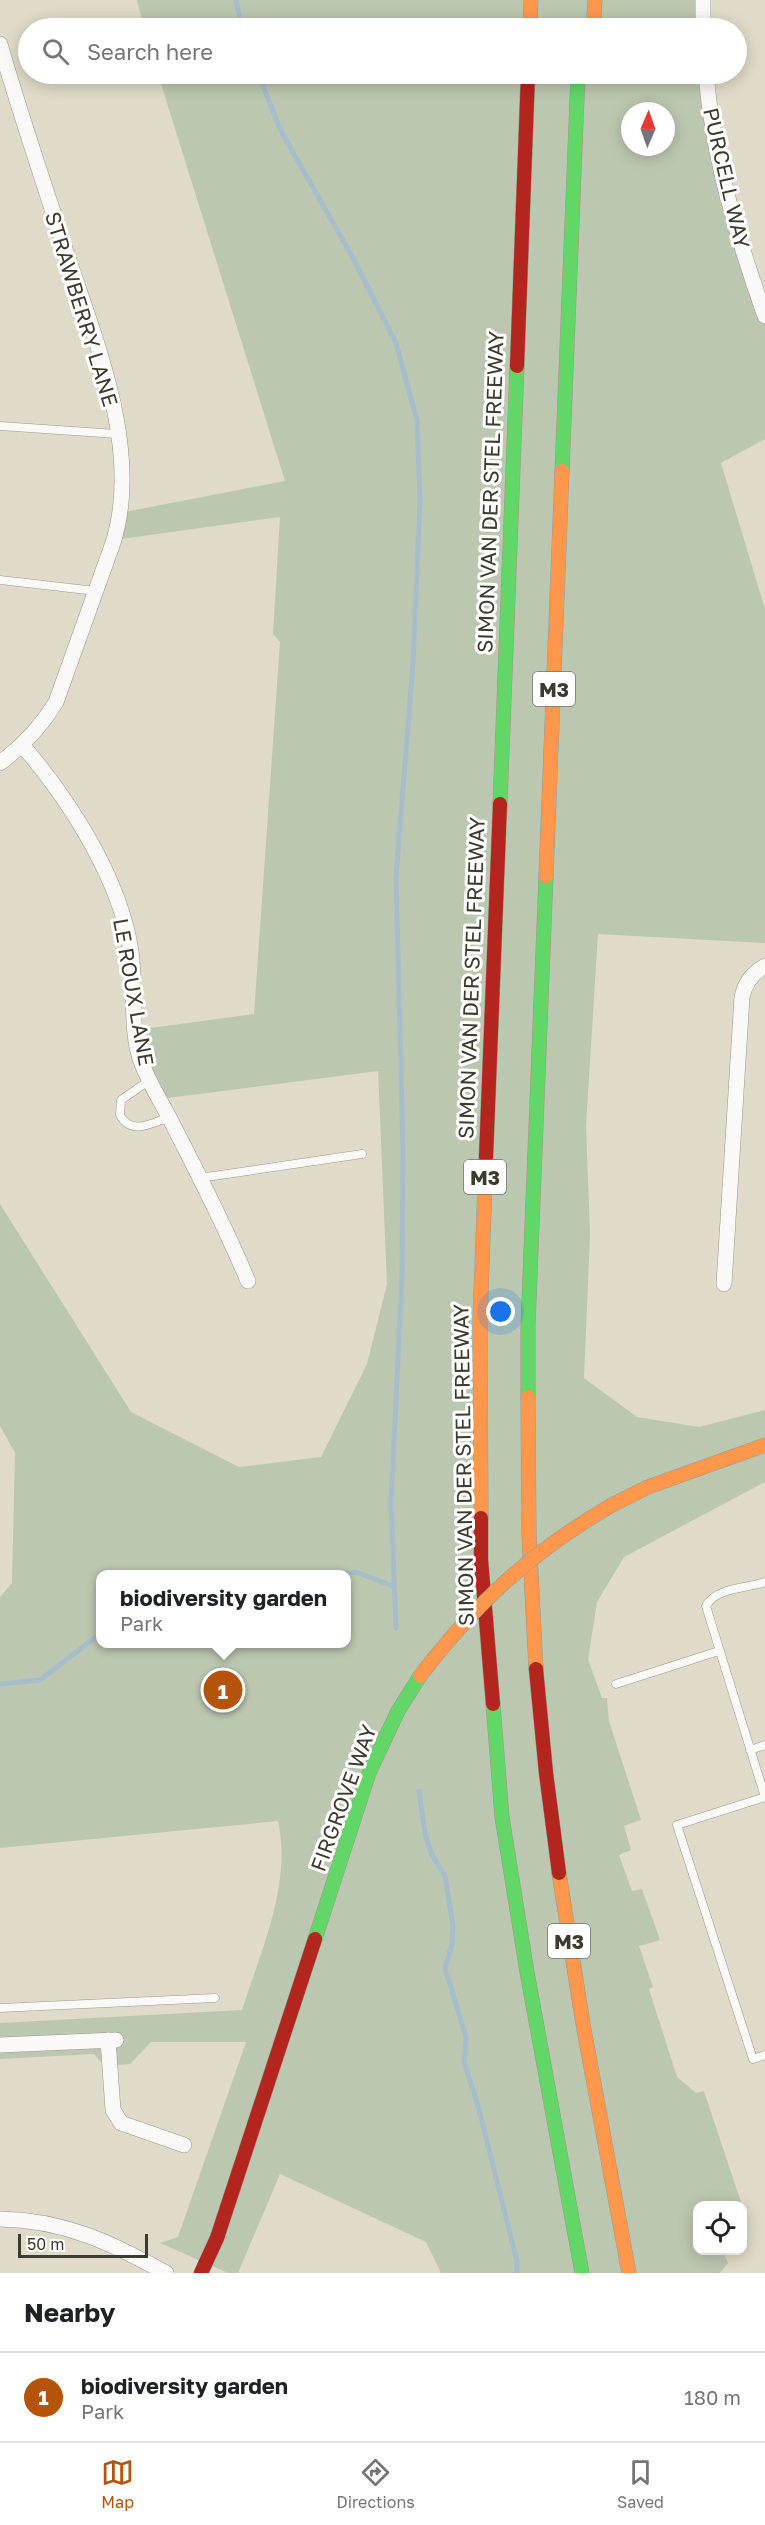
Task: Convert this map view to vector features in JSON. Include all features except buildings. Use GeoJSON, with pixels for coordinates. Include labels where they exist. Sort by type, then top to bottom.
{"type":"FeatureCollection","features":[{"type":"Feature","properties":{"kind":"main road"},"geometry":{"type":"LineString","coordinates":[[530,18],[531,0]]}},
{"type":"Feature","properties":{"kind":"main road"},"geometry":{"type":"LineString","coordinates":[[594,18],[595,0]]}},
{"type":"Feature","properties":{"kind":"main road"},"geometry":{"type":"LineString","coordinates":[[580,9],[580,18]]}},
{"type":"Feature","properties":{"kind":"main road","name":"SIMON VAN DER STEL FREEWAY"},"geometry":{"type":"LineString","coordinates":[[528,84],[480,1320],[481,1550],[502,1817],[527,1972],[582,2273]]}},
{"type":"Feature","properties":{"kind":"main road","name":"M3"},"geometry":{"type":"LineString","coordinates":[[578,84],[528,1326],[530,1536],[532,1605],[543,1738],[562,1896],[586,2046],[629,2273]]}},
{"type":"Feature","properties":{"kind":"main road"},"geometry":{"type":"LineString","coordinates":[[575,143],[587,84]]}},
{"type":"Feature","properties":{"kind":"main road","name":"FIRGROVE WAY"},"geometry":{"type":"LineString","coordinates":[[201,2273],[217,2238],[369,1773],[398,1712],[420,1676],[448,1638],[492,1590],[540,1549],[573,1526],[648,1487],[765,1444]]}},
{"type":"Feature","properties":{"kind":"street"},"geometry":{"type":"LineString","coordinates":[[703,0],[703,18]]}},
{"type":"Feature","properties":{"kind":"street","name":"STRAWBERRY LANE"},"geometry":{"type":"LineString","coordinates":[[0,44],[7,92],[108,382],[121,459],[122,494],[119,523],[56,702],[43,725],[0,763]]}},
{"type":"Feature","properties":{"kind":"street","name":"PURCELL WAY"},"geometry":{"type":"LineString","coordinates":[[707,84],[716,151],[724,186],[745,261],[765,316]]}},
{"type":"Feature","properties":{"kind":"street","name":"LE ROUX LANE"},"geometry":{"type":"LineString","coordinates":[[22,745],[44,770],[69,806],[100,861],[121,909],[131,951],[136,1030],[142,1063],[228,1233],[248,1281]]}},
{"type":"Feature","properties":{"kind":"street"},"geometry":{"type":"LineString","coordinates":[[724,1284],[742,997],[745,985],[751,976],[765,966]]}},
{"type":"Feature","properties":{"kind":"street"},"geometry":{"type":"LineString","coordinates":[[0,2046],[112,2040],[113,2109],[116,2117],[121,2123],[184,2145]]}},
{"type":"Feature","properties":{"kind":"street"},"geometry":{"type":"LineString","coordinates":[[0,2220],[15,2220],[80,2231],[118,2246],[166,2273]]}},
{"type":"Feature","properties":{"kind":"lane"},"geometry":{"type":"LineString","coordinates":[[0,426],[117,434]]}},
{"type":"Feature","properties":{"kind":"lane"},"geometry":{"type":"LineString","coordinates":[[0,580],[96,591]]}},
{"type":"Feature","properties":{"kind":"lane"},"geometry":{"type":"LineString","coordinates":[[150,1080],[121,1100],[119,1108],[122,1120],[131,1126],[139,1127],[169,1117]]}},
{"type":"Feature","properties":{"kind":"lane"},"geometry":{"type":"LineString","coordinates":[[200,1178],[362,1154]]}},
{"type":"Feature","properties":{"kind":"lane"},"geometry":{"type":"LineString","coordinates":[[765,1582],[720,1593],[711,1598],[706,1606],[765,1797],[677,1825],[753,2059],[765,2055]]}},
{"type":"Feature","properties":{"kind":"lane"},"geometry":{"type":"LineString","coordinates":[[616,1684],[719,1651]]}},
{"type":"Feature","properties":{"kind":"lane"},"geometry":{"type":"LineString","coordinates":[[750,1750],[765,1745]]}},
{"type":"Feature","properties":{"kind":"lane"},"geometry":{"type":"LineString","coordinates":[[0,2008],[215,1998]]}},
{"type":"Feature","properties":{"kind":"green space"},"geometry":{"type":"Polygon","coordinates":[[[137,0],[703,0],[703,18],[142,18],[137,0]]]}},
{"type":"Feature","properties":{"kind":"green space"},"geometry":{"type":"Polygon","coordinates":[[[161,84],[707,84],[765,316],[765,439],[721,463],[765,609],[765,943],[598,934],[586,1126],[590,1234],[584,1378],[637,1417],[699,1427],[765,1410],[765,1482],[624,1557],[597,1602],[588,1659],[602,1698],[607,1698],[609,1721],[641,1820],[624,1826],[631,1850],[619,1855],[632,1891],[642,1889],[660,1940],[639,1946],[653,1987],[649,1989],[677,2077],[696,2093],[704,2091],[741,2201],[693,2201],[693,2255],[725,2255],[728,2263],[720,2273],[441,2273],[426,2242],[280,2174],[238,2273],[228,2273],[160,2243],[178,2237],[246,2042],[151,2042],[130,2064],[105,2066],[94,2054],[0,2059],[0,2023],[242,2010],[278,1893],[281,1845],[278,1821],[0,1848],[0,1597],[12,1583],[15,1453],[0,1426],[0,1204],[131,1412],[239,1467],[321,1457],[367,1364],[387,1284],[378,1071],[160,1099],[136,1030],[254,1014],[280,642],[273,634],[280,517],[114,540],[120,513],[285,481],[161,84]]]}},
{"type":"Feature","properties":{"kind":"waterway"},"geometry":{"type":"LineString","coordinates":[[236,0],[240,18]]}},
{"type":"Feature","properties":{"kind":"waterway"},"geometry":{"type":"LineString","coordinates":[[262,84],[281,131],[353,258],[396,343],[417,420],[420,500],[413,663],[396,877],[403,1149],[402,1278],[391,1501],[396,1628]]}},
{"type":"Feature","properties":{"kind":"waterway"},"geometry":{"type":"LineString","coordinates":[[351,1573],[356,1572],[393,1586]]}},
{"type":"Feature","properties":{"kind":"waterway"},"geometry":{"type":"LineString","coordinates":[[0,1684],[40,1680],[96,1637]]}},
{"type":"Feature","properties":{"kind":"waterway"},"geometry":{"type":"LineString","coordinates":[[419,1791],[425,1834],[432,1855],[445,1876],[453,1926],[452,1944],[445,1968],[466,2037],[464,2062],[479,2109],[517,2261],[517,2273]]}},
{"type":"Feature","properties":{"kind":"traffic: fast"},"geometry":{"type":"LineString","coordinates":[[562,471],[578,84]]}},
{"type":"Feature","properties":{"kind":"traffic: fast"},"geometry":{"type":"LineString","coordinates":[[500,804],[517,366]]}},
{"type":"Feature","properties":{"kind":"traffic: fast"},"geometry":{"type":"LineString","coordinates":[[528,1397],[528,1326],[546,876]]}},
{"type":"Feature","properties":{"kind":"traffic: fast"},"geometry":{"type":"LineString","coordinates":[[315,1939],[369,1773],[398,1711],[420,1676]]}},
{"type":"Feature","properties":{"kind":"traffic: fast"},"geometry":{"type":"LineString","coordinates":[[493,1704],[502,1817],[527,1972],[582,2273]]}},
{"type":"Feature","properties":{"kind":"traffic: slow"},"geometry":{"type":"LineString","coordinates":[[530,18],[531,0]]}},
{"type":"Feature","properties":{"kind":"traffic: slow"},"geometry":{"type":"LineString","coordinates":[[594,18],[595,0]]}},
{"type":"Feature","properties":{"kind":"traffic: slow"},"geometry":{"type":"LineString","coordinates":[[546,876],[562,471]]}},
{"type":"Feature","properties":{"kind":"traffic: slow"},"geometry":{"type":"LineString","coordinates":[[481,1518],[480,1320],[486,1157]]}},
{"type":"Feature","properties":{"kind":"traffic: slow"},"geometry":{"type":"LineString","coordinates":[[528,1397],[529,1535],[536,1669]]}},
{"type":"Feature","properties":{"kind":"traffic: slow"},"geometry":{"type":"LineString","coordinates":[[612,1505],[648,1487],[765,1445]]}},
{"type":"Feature","properties":{"kind":"traffic: slow"},"geometry":{"type":"LineString","coordinates":[[420,1676],[441,1649],[507,1580],[556,1541],[612,1505]]}},
{"type":"Feature","properties":{"kind":"traffic: slow"},"geometry":{"type":"LineString","coordinates":[[559,1873],[583,2024],[629,2273]]}},
{"type":"Feature","properties":{"kind":"traffic: jam"},"geometry":{"type":"LineString","coordinates":[[517,366],[528,84]]}},
{"type":"Feature","properties":{"kind":"traffic: jam"},"geometry":{"type":"LineString","coordinates":[[486,1157],[500,804]]}},
{"type":"Feature","properties":{"kind":"traffic: jam"},"geometry":{"type":"LineString","coordinates":[[481,1518],[481,1560],[493,1704]]}},
{"type":"Feature","properties":{"kind":"traffic: jam"},"geometry":{"type":"LineString","coordinates":[[536,1669],[559,1873]]}},
{"type":"Feature","properties":{"kind":"traffic: jam"},"geometry":{"type":"LineString","coordinates":[[201,2273],[217,2238],[315,1939]]}},
{"type":"Feature","properties":{"kind":"place","name":"biodiversity garden"},"geometry":{"type":"Point","coordinates":[223,1690]}}]}
